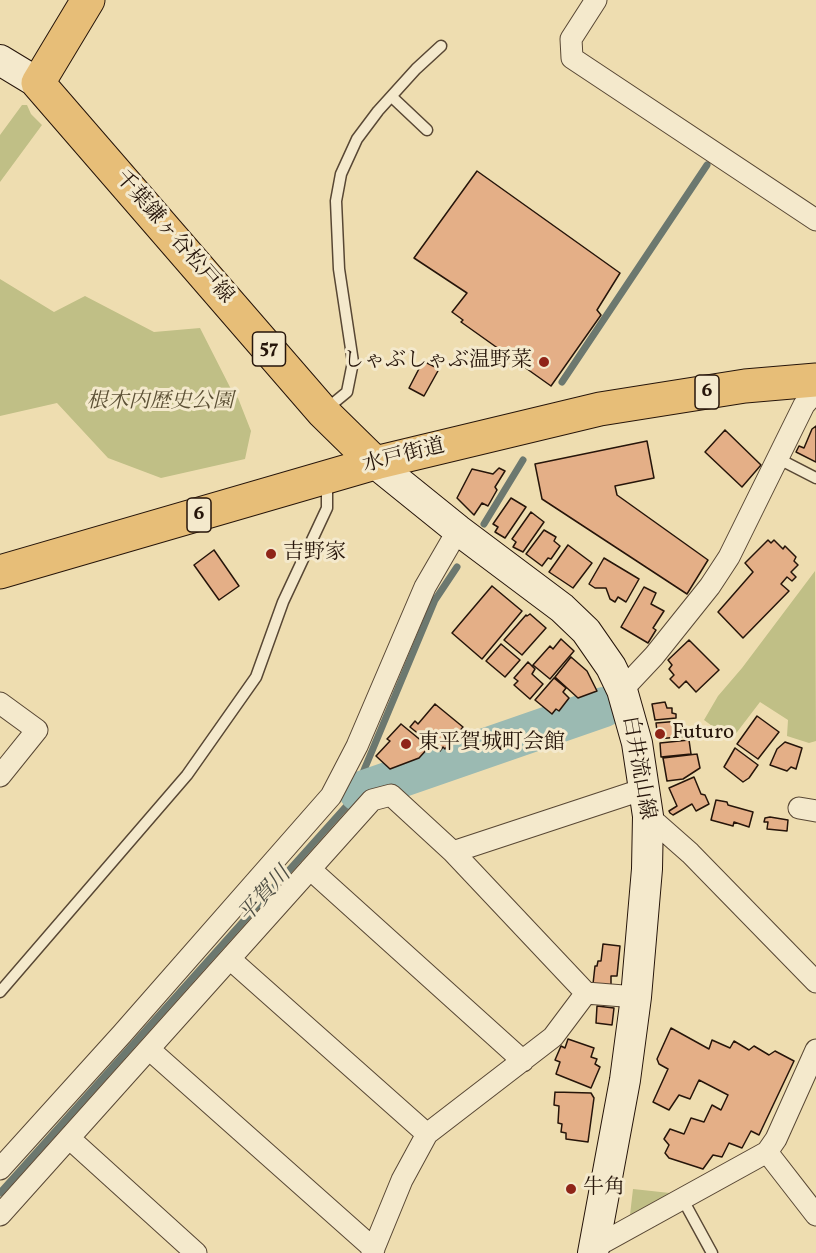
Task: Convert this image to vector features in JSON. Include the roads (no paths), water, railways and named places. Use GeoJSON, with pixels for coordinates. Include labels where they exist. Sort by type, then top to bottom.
{"type":"FeatureCollection","features":[{"type":"Feature","properties":{"kind":"main road"},"geometry":{"type":"LineString","coordinates":[[0,60],[38,83],[88,0]]}},
{"type":"Feature","properties":{"kind":"main road","name":"千葉鎌ヶ谷松戸線"},"geometry":{"type":"LineString","coordinates":[[38,83],[323,412],[375,463]]}},
{"type":"Feature","properties":{"kind":"main road","name":"水戸街道"},"geometry":{"type":"LineString","coordinates":[[0,572],[375,463],[600,410],[745,386],[816,380]]}},
{"type":"Feature","properties":{"kind":"main road","name":"白井流山線"},"geometry":{"type":"LineString","coordinates":[[375,463],[458,530],[562,608],[586,631],[611,667],[622,690],[637,743],[646,802],[647,869],[636,998],[625,1080],[593,1251]]}},
{"type":"Feature","properties":{"kind":"street"},"geometry":{"type":"LineString","coordinates":[[596,0],[571,39],[572,58],[816,220]]}},
{"type":"Feature","properties":{"kind":"street"},"geometry":{"type":"LineString","coordinates":[[622,690],[654,656],[710,586],[729,557],[804,405],[816,391]]}},
{"type":"Feature","properties":{"kind":"street"},"geometry":{"type":"LineString","coordinates":[[0,1169],[332,796],[357,746],[425,587],[458,530]]}},
{"type":"Feature","properties":{"kind":"street"},"geometry":{"type":"LineString","coordinates":[[0,703],[37,730],[0,776]]}},
{"type":"Feature","properties":{"kind":"street"},"geometry":{"type":"LineString","coordinates":[[0,1215],[372,800],[391,795],[453,852],[586,993],[636,998]]}},
{"type":"Feature","properties":{"kind":"street"},"geometry":{"type":"LineString","coordinates":[[453,852],[646,802],[690,853],[816,982]]}},
{"type":"Feature","properties":{"kind":"street"},"geometry":{"type":"LineString","coordinates":[[310,869],[523,1061]]}},
{"type":"Feature","properties":{"kind":"street"},"geometry":{"type":"LineString","coordinates":[[230,959],[427,1134]]}},
{"type":"Feature","properties":{"kind":"street"},"geometry":{"type":"LineString","coordinates":[[150,1050],[373,1251],[402,1180],[427,1134],[554,1037],[586,993]]}},
{"type":"Feature","properties":{"kind":"street"},"geometry":{"type":"LineString","coordinates":[[593,1251],[766,1152],[776,1139],[816,1050]]}},
{"type":"Feature","properties":{"kind":"street"},"geometry":{"type":"LineString","coordinates":[[69,1138],[196,1253]]}},
{"type":"Feature","properties":{"kind":"street"},"geometry":{"type":"LineString","coordinates":[[766,1152],[816,1215]]}},
{"type":"Feature","properties":{"kind":"lane"},"geometry":{"type":"LineString","coordinates":[[323,412],[347,392],[353,362],[339,270],[336,201],[341,174],[357,139],[378,111],[416,69],[441,46]]}},
{"type":"Feature","properties":{"kind":"lane"},"geometry":{"type":"LineString","coordinates":[[392,97],[427,130]]}},
{"type":"Feature","properties":{"kind":"lane"},"geometry":{"type":"LineString","coordinates":[[777,458],[816,478]]}},
{"type":"Feature","properties":{"kind":"lane"},"geometry":{"type":"LineString","coordinates":[[0,992],[187,775],[256,677],[283,602],[327,508],[327,477]]}},
{"type":"Feature","properties":{"kind":"lane"},"geometry":{"type":"LineString","coordinates":[[682,1198],[712,1253]]}},
{"type":"Feature","properties":{"kind":"waterway"},"geometry":{"type":"LineString","coordinates":[[562,382],[707,165]]}},
{"type":"Feature","properties":{"kind":"waterway"},"geometry":{"type":"LineString","coordinates":[[484,524],[523,460]]}},
{"type":"Feature","properties":{"kind":"waterway","name":"平賀川"},"geometry":{"type":"LineString","coordinates":[[0,1193],[359,792],[359,782],[435,600],[457,567]]}},
{"type":"Feature","properties":{"kind":"waterway","name":"平賀川"},"geometry":{"type":"LineString","coordinates":[[359,792],[604,707]]}},
{"type":"Feature","properties":{"kind":"place","name":"しゃぶしゃぶ温野菜"},"geometry":{"type":"Point","coordinates":[544,362]}},
{"type":"Feature","properties":{"kind":"place","name":"吉野家"},"geometry":{"type":"Point","coordinates":[271,554]}},
{"type":"Feature","properties":{"kind":"place","name":"Futuro"},"geometry":{"type":"Point","coordinates":[660,734]}},
{"type":"Feature","properties":{"kind":"place","name":"東平賀城町会館"},"geometry":{"type":"Point","coordinates":[406,744]}},
{"type":"Feature","properties":{"kind":"place","name":"牛角"},"geometry":{"type":"Point","coordinates":[571,1189]}},
{"type":"Feature","properties":{"kind":"park label","name":"根木内歴史公園"},"geometry":{"type":"Point","coordinates":[160,403]}}]}
